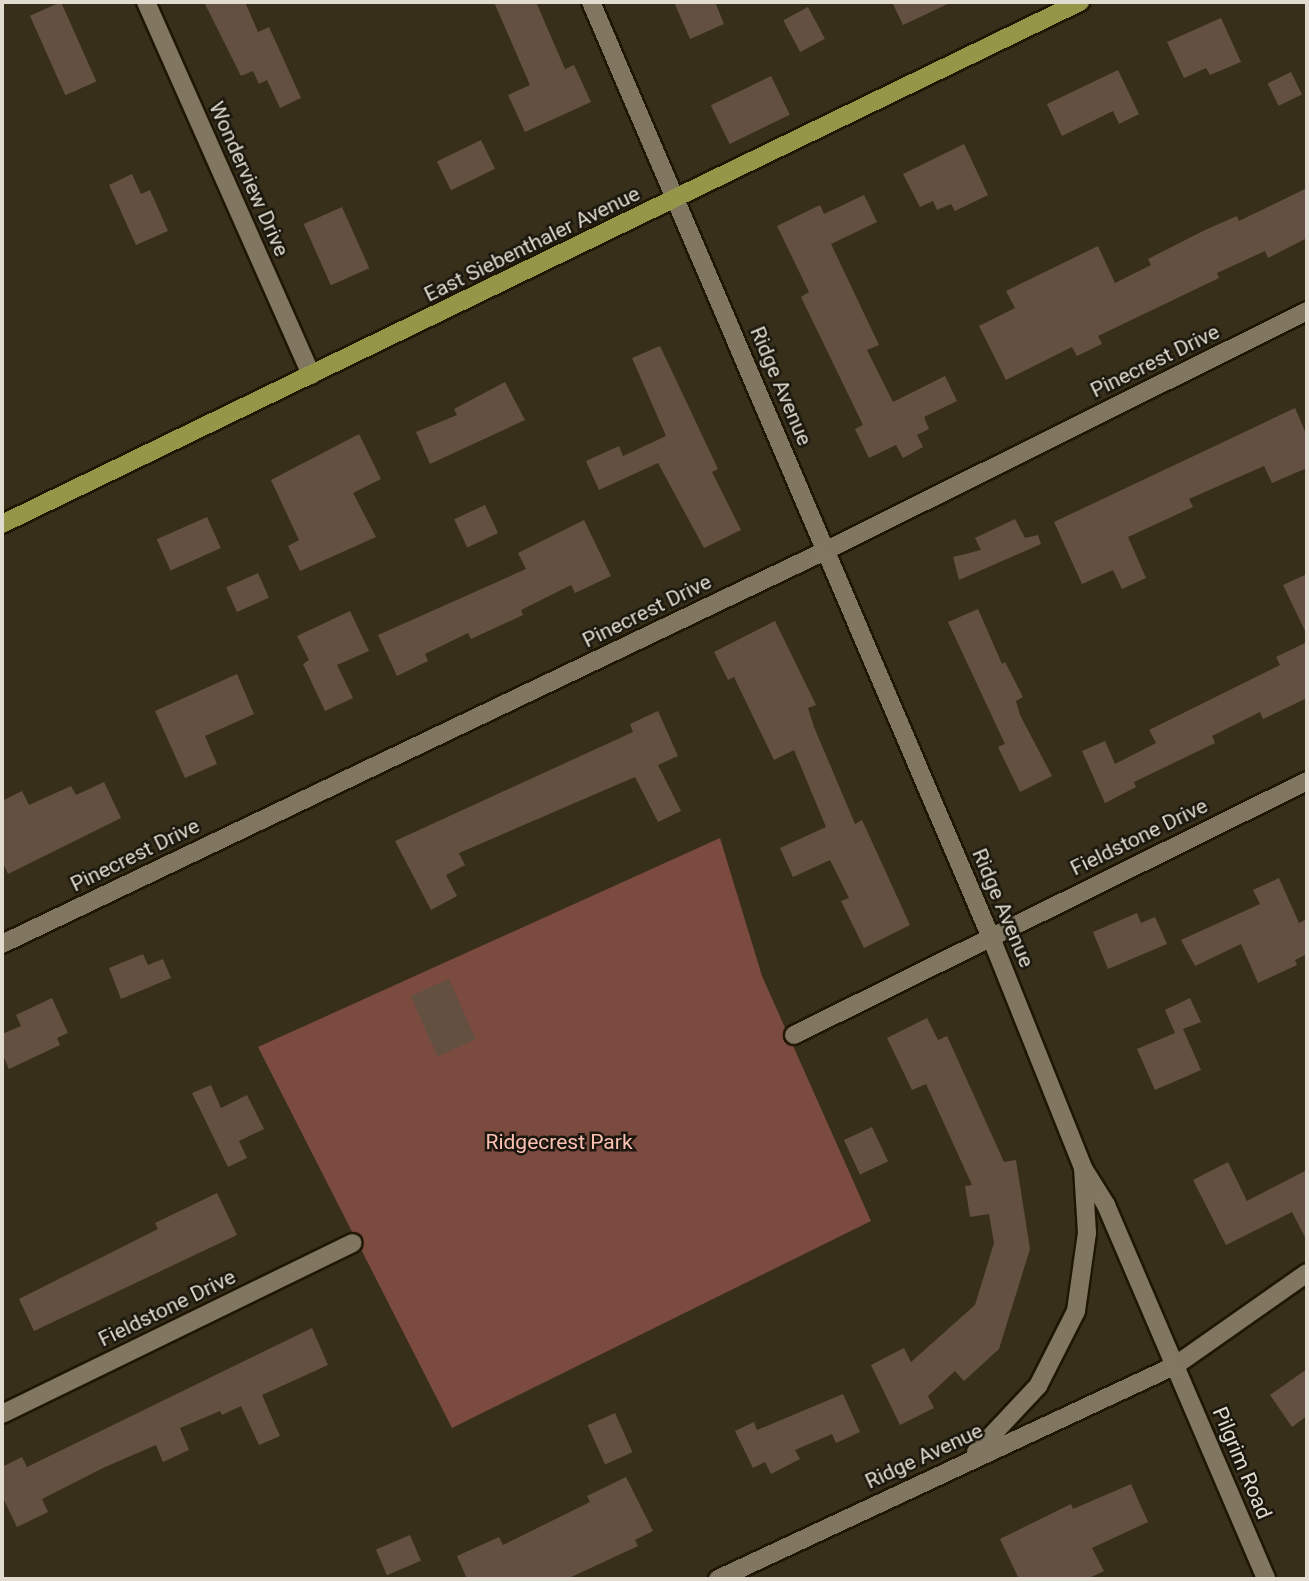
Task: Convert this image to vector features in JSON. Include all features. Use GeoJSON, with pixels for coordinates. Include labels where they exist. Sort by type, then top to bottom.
{"type":"FeatureCollection","features":[{"type":"Feature","properties":{"kind":"main road","name":"East Siebenthaler Avenue"},"geometry":{"type":"LineString","coordinates":[[2,524],[676,199],[1058,6],[1080,2]]}},
{"type":"Feature","properties":{"kind":"street","name":"Wonderview Drive"},"geometry":{"type":"LineString","coordinates":[[146,2],[311,375]]}},
{"type":"Feature","properties":{"kind":"street","name":"Ridge Avenue"},"geometry":{"type":"LineString","coordinates":[[591,2],[990,935],[1083,1168],[1106,1205],[1176,1365],[718,1579]]}},
{"type":"Feature","properties":{"kind":"street","name":"Pinecrest Drive"},"geometry":{"type":"LineString","coordinates":[[2,944],[827,550],[1307,311]]}},
{"type":"Feature","properties":{"kind":"street","name":"Fieldstone Drive"},"geometry":{"type":"LineString","coordinates":[[794,1035],[952,960],[990,935],[1307,781]]}},
{"type":"Feature","properties":{"kind":"street"},"geometry":{"type":"LineString","coordinates":[[944,1472],[970,1457],[1009,1420],[1060,1350],[1085,1272],[1083,1168]]}},
{"type":"Feature","properties":{"kind":"street","name":"Fieldstone Drive"},"geometry":{"type":"LineString","coordinates":[[2,1414],[353,1243]]}},
{"type":"Feature","properties":{"kind":"street"},"geometry":{"type":"LineString","coordinates":[[1176,1365],[1307,1273]]}},
{"type":"Feature","properties":{"kind":"street","name":"Pilgrim Road"},"geometry":{"type":"LineString","coordinates":[[1176,1365],[1266,1579]]}},
{"type":"Feature","properties":{"kind":"green space","name":"Ridgecrest Park"},"geometry":{"type":"Polygon","coordinates":[[[720,838],[762,976],[871,1221],[452,1428],[258,1047],[720,838]]]}},
{"type":"Feature","properties":{"kind":"building"},"geometry":{"type":"Polygon","coordinates":[[[61,2],[96,81],[65,95],[30,16],[61,2]]]}},
{"type":"Feature","properties":{"kind":"building"},"geometry":{"type":"Polygon","coordinates":[[[204,2],[245,2],[258,32],[269,27],[301,98],[280,108],[267,80],[259,84],[253,71],[241,76],[204,2]]]}},
{"type":"Feature","properties":{"kind":"building"},"geometry":{"type":"Polygon","coordinates":[[[494,2],[536,2],[565,69],[574,65],[591,102],[525,132],[508,95],[530,85],[494,2]]]}},
{"type":"Feature","properties":{"kind":"building"},"geometry":{"type":"Polygon","coordinates":[[[674,2],[715,2],[724,24],[690,39],[674,2]]]}},
{"type":"Feature","properties":{"kind":"building"},"geometry":{"type":"Polygon","coordinates":[[[892,2],[952,2],[903,25],[892,2]]]}},
{"type":"Feature","properties":{"kind":"building"},"geometry":{"type":"Polygon","coordinates":[[[808,7],[825,39],[800,52],[783,20],[808,7]]]}},
{"type":"Feature","properties":{"kind":"building"},"geometry":{"type":"Polygon","coordinates":[[[1221,18],[1241,62],[1210,75],[1206,68],[1184,78],[1167,42],[1221,18]]]}},
{"type":"Feature","properties":{"kind":"building"},"geometry":{"type":"Polygon","coordinates":[[[1118,70],[1139,114],[1119,124],[1113,111],[1062,136],[1047,104],[1118,70]]]}},
{"type":"Feature","properties":{"kind":"building"},"geometry":{"type":"Polygon","coordinates":[[[1291,72],[1302,94],[1279,106],[1268,83],[1291,72]]]}},
{"type":"Feature","properties":{"kind":"building"},"geometry":{"type":"Polygon","coordinates":[[[771,76],[790,115],[730,144],[711,105],[771,76]]]}},
{"type":"Feature","properties":{"kind":"building"},"geometry":{"type":"Polygon","coordinates":[[[481,140],[495,169],[451,190],[437,161],[481,140]]]}},
{"type":"Feature","properties":{"kind":"building"},"geometry":{"type":"Polygon","coordinates":[[[964,144],[988,195],[955,211],[951,204],[937,210],[933,201],[920,207],[903,174],[964,144]]]}},
{"type":"Feature","properties":{"kind":"building"},"geometry":{"type":"Polygon","coordinates":[[[132,174],[141,194],[150,190],[168,231],[136,245],[109,185],[132,174]]]}},
{"type":"Feature","properties":{"kind":"building"},"geometry":{"type":"Polygon","coordinates":[[[1307,188],[1307,238],[1268,258],[1265,251],[1217,273],[1219,278],[1098,336],[1102,344],[1077,356],[1072,347],[1006,380],[979,326],[1015,308],[1006,291],[1098,246],[1115,283],[1151,265],[1148,259],[1205,230],[1237,216],[1239,221],[1307,188]]]}},
{"type":"Feature","properties":{"kind":"building"},"geometry":{"type":"Polygon","coordinates":[[[864,195],[877,222],[831,244],[879,345],[867,350],[893,402],[945,376],[957,401],[924,417],[929,429],[917,435],[923,447],[903,458],[896,445],[869,458],[855,429],[863,425],[801,297],[809,292],[777,226],[820,205],[824,214],[864,195]]]}},
{"type":"Feature","properties":{"kind":"building"},"geometry":{"type":"Polygon","coordinates":[[[342,207],[369,268],[331,285],[304,224],[342,207]]]}},
{"type":"Feature","properties":{"kind":"building"},"geometry":{"type":"Polygon","coordinates":[[[660,346],[718,469],[712,472],[741,530],[704,548],[658,463],[599,490],[586,461],[619,446],[623,456],[666,436],[632,358],[660,346]]]}},
{"type":"Feature","properties":{"kind":"building"},"geometry":{"type":"Polygon","coordinates":[[[505,382],[525,420],[430,464],[416,432],[457,415],[454,409],[505,382]]]}},
{"type":"Feature","properties":{"kind":"building"},"geometry":{"type":"Polygon","coordinates":[[[1295,408],[1307,436],[1307,468],[1272,483],[1264,466],[1189,499],[1193,507],[1128,537],[1146,578],[1122,589],[1113,570],[1082,584],[1054,522],[1295,408]]]}},
{"type":"Feature","properties":{"kind":"building"},"geometry":{"type":"Polygon","coordinates":[[[359,434],[381,479],[353,493],[376,537],[300,571],[288,546],[299,540],[271,480],[359,434]]]}},
{"type":"Feature","properties":{"kind":"building"},"geometry":{"type":"Polygon","coordinates":[[[485,505],[498,533],[467,547],[454,519],[485,505]]]}},
{"type":"Feature","properties":{"kind":"building"},"geometry":{"type":"Polygon","coordinates":[[[207,517],[221,548],[171,570],[157,539],[207,517]]]}},
{"type":"Feature","properties":{"kind":"building"},"geometry":{"type":"Polygon","coordinates":[[[1015,519],[1025,538],[1038,535],[1041,544],[959,580],[953,557],[981,550],[975,538],[1015,519]]]}},
{"type":"Feature","properties":{"kind":"building"},"geometry":{"type":"Polygon","coordinates":[[[584,520],[611,576],[575,593],[571,585],[521,610],[523,615],[471,639],[468,633],[425,654],[428,661],[397,676],[378,635],[526,569],[518,553],[584,520]]]}},
{"type":"Feature","properties":{"kind":"building"},"geometry":{"type":"Polygon","coordinates":[[[258,573],[269,598],[237,612],[226,587],[258,573]]]}},
{"type":"Feature","properties":{"kind":"building"},"geometry":{"type":"Polygon","coordinates":[[[1307,574],[1307,635],[1283,585],[1307,574]]]}},
{"type":"Feature","properties":{"kind":"building"},"geometry":{"type":"Polygon","coordinates":[[[978,609],[1002,664],[1005,662],[1023,697],[1016,701],[1020,715],[1052,776],[1020,792],[998,747],[1005,744],[948,622],[978,609]]]}},
{"type":"Feature","properties":{"kind":"building"},"geometry":{"type":"Polygon","coordinates":[[[350,611],[369,651],[337,665],[353,698],[325,711],[303,664],[309,660],[297,636],[350,611]]]}},
{"type":"Feature","properties":{"kind":"building"},"geometry":{"type":"Polygon","coordinates":[[[775,621],[816,705],[808,708],[814,727],[855,824],[862,820],[910,925],[864,948],[841,901],[849,898],[830,860],[793,877],[780,848],[826,827],[794,750],[774,760],[734,677],[728,680],[714,652],[775,621]]]}},
{"type":"Feature","properties":{"kind":"building"},"geometry":{"type":"Polygon","coordinates":[[[1307,642],[1307,698],[1263,719],[1260,712],[1212,736],[1215,743],[1134,782],[1136,787],[1105,803],[1082,751],[1105,741],[1115,764],[1156,743],[1149,730],[1280,665],[1276,657],[1307,642]]]}},
{"type":"Feature","properties":{"kind":"building"},"geometry":{"type":"Polygon","coordinates":[[[237,674],[254,714],[205,736],[217,764],[185,778],[155,711],[237,674]]]}},
{"type":"Feature","properties":{"kind":"building"},"geometry":{"type":"Polygon","coordinates":[[[658,711],[678,756],[658,765],[681,811],[658,822],[635,777],[459,853],[465,865],[446,875],[457,896],[431,910],[395,841],[633,732],[630,724],[658,711]]]}},
{"type":"Feature","properties":{"kind":"building"},"geometry":{"type":"Polygon","coordinates":[[[104,782],[121,818],[8,874],[2,861],[2,801],[22,791],[29,805],[71,786],[76,795],[104,782]]]}},
{"type":"Feature","properties":{"kind":"building"},"geometry":{"type":"Polygon","coordinates":[[[1279,878],[1299,923],[1307,919],[1307,954],[1295,960],[1297,965],[1258,983],[1241,944],[1195,966],[1181,940],[1260,904],[1253,890],[1279,878]]]}},
{"type":"Feature","properties":{"kind":"building"},"geometry":{"type":"Polygon","coordinates":[[[1137,913],[1141,923],[1155,917],[1167,944],[1108,969],[1093,932],[1137,913]]]}},
{"type":"Feature","properties":{"kind":"building"},"geometry":{"type":"Polygon","coordinates":[[[143,954],[148,965],[163,959],[171,978],[121,999],[109,968],[143,954]]]}},
{"type":"Feature","properties":{"kind":"building"},"geometry":{"type":"Polygon","coordinates":[[[449,979],[476,1039],[437,1056],[411,996],[449,979]]]}},
{"type":"Feature","properties":{"kind":"building"},"geometry":{"type":"Polygon","coordinates":[[[52,998],[68,1033],[57,1038],[60,1045],[9,1069],[2,1053],[2,1034],[21,1026],[16,1015],[52,998]]]}},
{"type":"Feature","properties":{"kind":"building"},"geometry":{"type":"Polygon","coordinates":[[[1190,998],[1201,1022],[1183,1029],[1201,1070],[1155,1090],[1137,1049],[1175,1033],[1165,1010],[1190,998]]]}},
{"type":"Feature","properties":{"kind":"building"},"geometry":{"type":"Polygon","coordinates":[[[927,1018],[938,1040],[947,1036],[1004,1162],[1016,1160],[1030,1249],[999,1349],[964,1381],[955,1371],[928,1396],[934,1408],[900,1425],[871,1365],[904,1348],[911,1362],[975,1305],[994,1243],[989,1214],[970,1217],[965,1186],[972,1185],[926,1084],[912,1090],[887,1038],[927,1018]]]}},
{"type":"Feature","properties":{"kind":"building"},"geometry":{"type":"Polygon","coordinates":[[[211,1085],[221,1108],[247,1095],[264,1129],[239,1141],[247,1158],[228,1167],[192,1093],[211,1085]]]}},
{"type":"Feature","properties":{"kind":"building"},"geometry":{"type":"Polygon","coordinates":[[[872,1127],[888,1161],[860,1175],[844,1140],[872,1127]]]}},
{"type":"Feature","properties":{"kind":"building"},"geometry":{"type":"Polygon","coordinates":[[[1228,1162],[1247,1201],[1307,1170],[1307,1241],[1292,1212],[1226,1245],[1193,1180],[1228,1162]]]}},
{"type":"Feature","properties":{"kind":"building"},"geometry":{"type":"Polygon","coordinates":[[[217,1193],[237,1235],[34,1331],[19,1299],[158,1229],[155,1223],[217,1193]]]}},
{"type":"Feature","properties":{"kind":"building"},"geometry":{"type":"Polygon","coordinates":[[[312,1328],[328,1365],[262,1395],[280,1436],[259,1445],[241,1406],[222,1415],[220,1411],[180,1428],[189,1450],[163,1462],[156,1445],[103,1468],[42,1499],[48,1512],[17,1527],[2,1496],[2,1467],[22,1457],[27,1467],[312,1328]]]}},
{"type":"Feature","properties":{"kind":"building"},"geometry":{"type":"Polygon","coordinates":[[[1307,1369],[1307,1416],[1292,1427],[1270,1395],[1307,1369]]]}},
{"type":"Feature","properties":{"kind":"building"},"geometry":{"type":"Polygon","coordinates":[[[843,1394],[860,1432],[836,1443],[832,1434],[795,1450],[800,1459],[771,1474],[765,1462],[753,1468],[735,1431],[754,1422],[757,1430],[843,1394]]]}},
{"type":"Feature","properties":{"kind":"building"},"geometry":{"type":"Polygon","coordinates":[[[615,1413],[632,1452],[605,1464],[588,1425],[615,1413]]]}},
{"type":"Feature","properties":{"kind":"building"},"geometry":{"type":"Polygon","coordinates":[[[626,1477],[653,1531],[635,1540],[638,1546],[567,1579],[467,1579],[457,1556],[499,1537],[503,1545],[590,1502],[587,1496],[626,1477]]]}},
{"type":"Feature","properties":{"kind":"building"},"geometry":{"type":"Polygon","coordinates":[[[1131,1484],[1148,1522],[1092,1548],[1104,1571],[1087,1579],[1019,1579],[1000,1539],[1071,1504],[1073,1509],[1131,1484]]]}},
{"type":"Feature","properties":{"kind":"building"},"geometry":{"type":"Polygon","coordinates":[[[410,1535],[421,1561],[387,1575],[376,1549],[410,1535]]]}}]}
